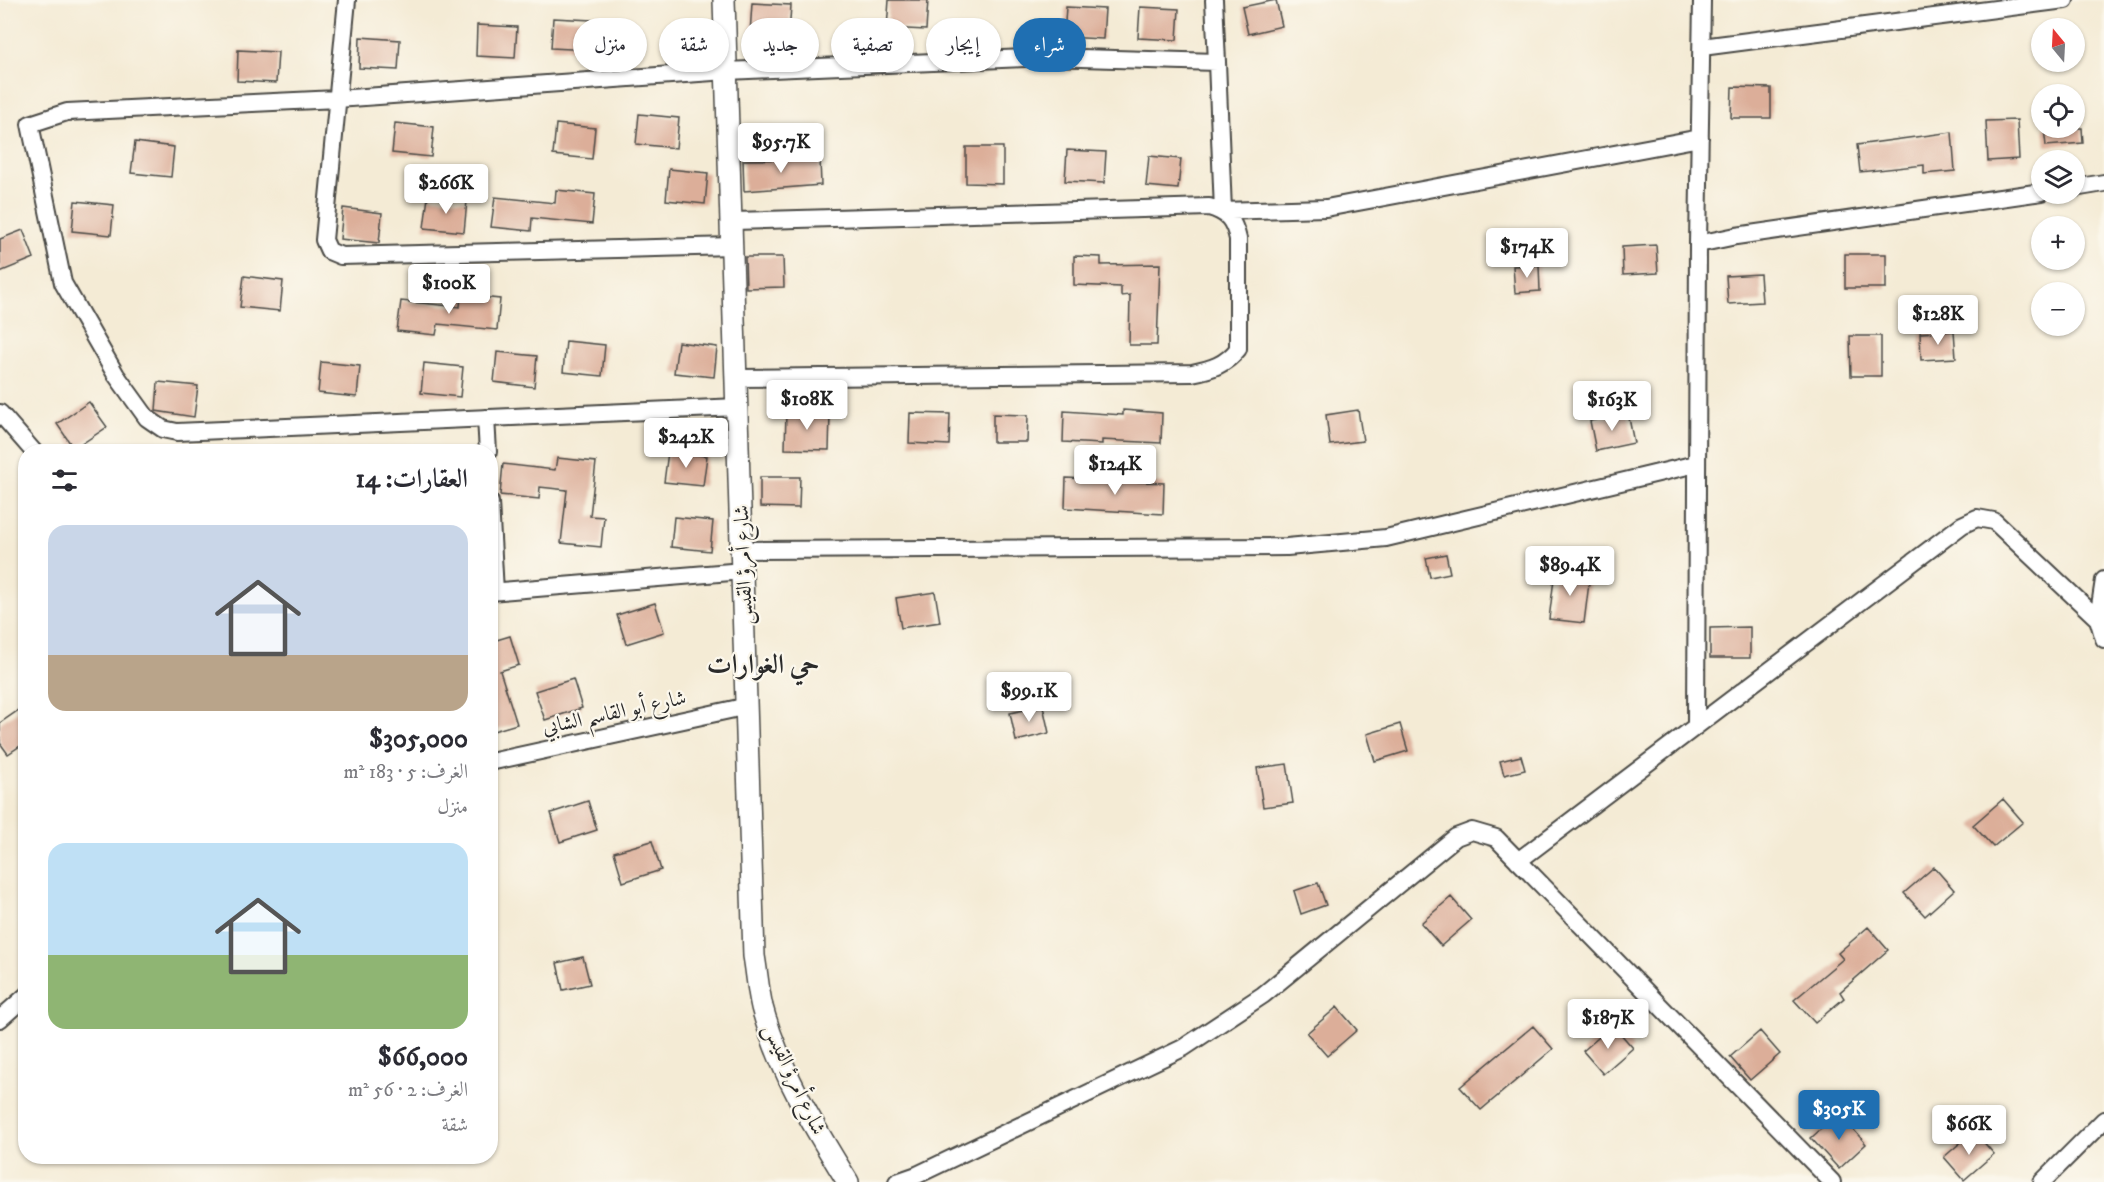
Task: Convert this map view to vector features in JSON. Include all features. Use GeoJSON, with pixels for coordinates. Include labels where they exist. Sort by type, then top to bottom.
{"type":"FeatureCollection","features":[{"type":"Feature","properties":{"kind":"street"},"geometry":{"type":"LineString","coordinates":[[346,0],[324,240],[328,251],[341,256],[733,246]]}},
{"type":"Feature","properties":{"kind":"street","name":"شارع أمرؤ القيس"},"geometry":{"type":"LineString","coordinates":[[724,0],[725,18]]}},
{"type":"Feature","properties":{"kind":"street"},"geometry":{"type":"LineString","coordinates":[[737,378],[1192,373],[1215,368],[1229,360],[1238,349],[1238,239],[1234,223],[1223,211],[1214,0]]}},
{"type":"Feature","properties":{"kind":"street"},"geometry":{"type":"LineString","coordinates":[[1696,726],[1696,464],[1702,0]]}},
{"type":"Feature","properties":{"kind":"street"},"geometry":{"type":"LineString","coordinates":[[1702,47],[2065,0]]}},
{"type":"Feature","properties":{"kind":"street"},"geometry":{"type":"LineString","coordinates":[[729,71],[1047,57],[1217,62]]}},
{"type":"Feature","properties":{"kind":"street"},"geometry":{"type":"LineString","coordinates":[[713,72],[337,99],[67,112],[30,124],[63,283],[116,375],[147,418],[163,429],[177,432],[738,406]]}},
{"type":"Feature","properties":{"kind":"street","name":"شارع أمرؤ القيس"},"geometry":{"type":"LineString","coordinates":[[727,72],[754,956],[762,1006],[778,1054],[813,1125],[843,1174]]}},
{"type":"Feature","properties":{"kind":"street"},"geometry":{"type":"LineString","coordinates":[[733,220],[1200,208],[1223,211],[1326,208],[1700,138]]}},
{"type":"Feature","properties":{"kind":"street"},"geometry":{"type":"LineString","coordinates":[[2085,186],[2104,183]]}},
{"type":"Feature","properties":{"kind":"street"},"geometry":{"type":"LineString","coordinates":[[1698,244],[1736,236],[2031,194]]}},
{"type":"Feature","properties":{"kind":"street"},"geometry":{"type":"LineString","coordinates":[[0,413],[27,444]]}},
{"type":"Feature","properties":{"kind":"street"},"geometry":{"type":"LineString","coordinates":[[486,418],[488,444]]}},
{"type":"Feature","properties":{"kind":"street"},"geometry":{"type":"LineString","coordinates":[[743,550],[1287,547],[1386,538],[1696,464]]}},
{"type":"Feature","properties":{"kind":"street"},"geometry":{"type":"LineString","coordinates":[[1518,861],[1962,525],[1977,518],[1994,521],[2098,619]]}},
{"type":"Feature","properties":{"kind":"street"},"geometry":{"type":"LineString","coordinates":[[498,592],[743,571]]}},
{"type":"Feature","properties":{"kind":"street"},"geometry":{"type":"LineString","coordinates":[[2104,580],[2098,619],[2104,639]]}},
{"type":"Feature","properties":{"kind":"street","name":"شارع أبو القاسم الشابي"},"geometry":{"type":"LineString","coordinates":[[498,760],[748,706]]}},
{"type":"Feature","properties":{"kind":"street"},"geometry":{"type":"LineString","coordinates":[[897,1182],[917,1175],[1183,1047],[1263,995],[1456,837],[1472,831],[1496,838],[1831,1182]]}},
{"type":"Feature","properties":{"kind":"street"},"geometry":{"type":"LineString","coordinates":[[0,1019],[18,1003]]}},
{"type":"Feature","properties":{"kind":"street"},"geometry":{"type":"LineString","coordinates":[[2042,1182],[2104,1120]]}},
{"type":"Feature","properties":{"kind":"street"},"geometry":{"type":"LineString","coordinates":[[843,1174],[859,1182]]}},
{"type":"Feature","properties":{"kind":"building"},"geometry":{"type":"Polygon","coordinates":[[[889,0],[928,0],[926,30],[914,29],[914,18],[888,18],[889,0]]]}},
{"type":"Feature","properties":{"kind":"building"},"geometry":{"type":"Polygon","coordinates":[[[1276,0],[1282,26],[1248,34],[1242,7],[1276,0]]]}},
{"type":"Feature","properties":{"kind":"building"},"geometry":{"type":"Polygon","coordinates":[[[752,3],[791,5],[790,18],[751,18],[752,3]]]}},
{"type":"Feature","properties":{"kind":"building"},"geometry":{"type":"Polygon","coordinates":[[[1066,7],[1105,9],[1103,39],[1086,38],[1086,18],[1065,18],[1066,7]]]}},
{"type":"Feature","properties":{"kind":"building"},"geometry":{"type":"Polygon","coordinates":[[[1140,7],[1179,9],[1177,40],[1138,38],[1140,7]]]}},
{"type":"Feature","properties":{"kind":"building"},"geometry":{"type":"Polygon","coordinates":[[[553,18],[573,19],[573,49],[551,48],[553,18]]]}},
{"type":"Feature","properties":{"kind":"building"},"geometry":{"type":"Polygon","coordinates":[[[477,25],[517,27],[515,58],[476,56],[477,25]]]}},
{"type":"Feature","properties":{"kind":"building"},"geometry":{"type":"Polygon","coordinates":[[[360,37],[400,40],[398,70],[359,68],[360,37]]]}},
{"type":"Feature","properties":{"kind":"building"},"geometry":{"type":"Polygon","coordinates":[[[238,50],[278,52],[276,83],[237,81],[238,50]]]}},
{"type":"Feature","properties":{"kind":"building"},"geometry":{"type":"Polygon","coordinates":[[[1732,87],[1771,88],[1771,118],[1731,118],[1732,87]]]}},
{"type":"Feature","properties":{"kind":"building"},"geometry":{"type":"Polygon","coordinates":[[[639,114],[679,118],[676,148],[636,144],[639,114]]]}},
{"type":"Feature","properties":{"kind":"building"},"geometry":{"type":"Polygon","coordinates":[[[2017,120],[2019,159],[1988,161],[1986,121],[2017,120]]]}},
{"type":"Feature","properties":{"kind":"building"},"geometry":{"type":"Polygon","coordinates":[[[395,123],[434,127],[431,157],[392,153],[395,123]]]}},
{"type":"Feature","properties":{"kind":"building"},"geometry":{"type":"Polygon","coordinates":[[[556,124],[595,128],[592,159],[553,155],[556,124]]]}},
{"type":"Feature","properties":{"kind":"building"},"geometry":{"type":"Polygon","coordinates":[[[1952,132],[1955,171],[1924,174],[1924,165],[1860,172],[1857,145],[1952,132]]]}},
{"type":"Feature","properties":{"kind":"building"},"geometry":{"type":"Polygon","coordinates":[[[2045,138],[2083,138],[2083,143],[2046,146],[2045,138]]]}},
{"type":"Feature","properties":{"kind":"building"},"geometry":{"type":"Polygon","coordinates":[[[135,142],[174,147],[171,177],[131,173],[135,142]]]}},
{"type":"Feature","properties":{"kind":"building"},"geometry":{"type":"Polygon","coordinates":[[[966,147],[1003,147],[1003,184],[966,183],[966,147]]]}},
{"type":"Feature","properties":{"kind":"building"},"geometry":{"type":"Polygon","coordinates":[[[1067,150],[1106,152],[1104,183],[1065,181],[1067,150]]]}},
{"type":"Feature","properties":{"kind":"building"},"geometry":{"type":"Polygon","coordinates":[[[1149,156],[1181,159],[1178,189],[1146,186],[1149,156]]]}},
{"type":"Feature","properties":{"kind":"building"},"geometry":{"type":"Polygon","coordinates":[[[820,159],[821,185],[744,191],[743,160],[820,159]]]}},
{"type":"Feature","properties":{"kind":"building"},"geometry":{"type":"Polygon","coordinates":[[[669,169],[708,173],[705,204],[666,200],[669,169]]]}},
{"type":"Feature","properties":{"kind":"building"},"geometry":{"type":"Polygon","coordinates":[[[556,190],[595,194],[592,224],[532,218],[531,231],[491,227],[495,197],[555,203],[556,190]]]}},
{"type":"Feature","properties":{"kind":"building"},"geometry":{"type":"Polygon","coordinates":[[[428,197],[467,201],[464,232],[424,228],[428,197]]]}},
{"type":"Feature","properties":{"kind":"building"},"geometry":{"type":"Polygon","coordinates":[[[75,201],[114,205],[111,235],[72,231],[75,201]]]}},
{"type":"Feature","properties":{"kind":"building"},"geometry":{"type":"Polygon","coordinates":[[[343,208],[382,213],[379,243],[340,239],[343,208]]]}},
{"type":"Feature","properties":{"kind":"building"},"geometry":{"type":"Polygon","coordinates":[[[23,230],[34,258],[0,272],[0,239],[23,230]]]}},
{"type":"Feature","properties":{"kind":"building"},"geometry":{"type":"Polygon","coordinates":[[[1656,245],[1658,273],[1623,275],[1622,247],[1656,245]]]}},
{"type":"Feature","properties":{"kind":"building"},"geometry":{"type":"Polygon","coordinates":[[[1845,254],[1886,254],[1886,288],[1845,288],[1845,254]]]}},
{"type":"Feature","properties":{"kind":"building"},"geometry":{"type":"Polygon","coordinates":[[[1074,256],[1101,257],[1101,265],[1160,264],[1157,345],[1129,345],[1130,295],[1121,296],[1121,287],[1074,285],[1074,256]]]}},
{"type":"Feature","properties":{"kind":"building"},"geometry":{"type":"Polygon","coordinates":[[[745,257],[783,257],[784,287],[746,288],[745,257]]]}},
{"type":"Feature","properties":{"kind":"building"},"geometry":{"type":"Polygon","coordinates":[[[1539,265],[1540,291],[1515,293],[1513,266],[1539,265]]]}},
{"type":"Feature","properties":{"kind":"building"},"geometry":{"type":"Polygon","coordinates":[[[1760,274],[1762,302],[1728,304],[1726,276],[1760,274]]]}},
{"type":"Feature","properties":{"kind":"building"},"geometry":{"type":"Polygon","coordinates":[[[244,276],[283,281],[280,311],[240,307],[244,276]]]}},
{"type":"Feature","properties":{"kind":"building"},"geometry":{"type":"Polygon","coordinates":[[[461,295],[500,299],[497,330],[438,324],[436,335],[397,331],[401,301],[460,307],[461,295]]]}},
{"type":"Feature","properties":{"kind":"building"},"geometry":{"type":"Polygon","coordinates":[[[1954,331],[1956,358],[1921,360],[1920,333],[1954,331]]]}},
{"type":"Feature","properties":{"kind":"building"},"geometry":{"type":"Polygon","coordinates":[[[1850,336],[1881,336],[1881,376],[1851,376],[1850,336]]]}},
{"type":"Feature","properties":{"kind":"building"},"geometry":{"type":"Polygon","coordinates":[[[566,341],[605,345],[602,376],[563,372],[566,341]]]}},
{"type":"Feature","properties":{"kind":"building"},"geometry":{"type":"Polygon","coordinates":[[[678,342],[717,347],[714,377],[674,373],[678,342]]]}},
{"type":"Feature","properties":{"kind":"building"},"geometry":{"type":"Polygon","coordinates":[[[497,352],[537,356],[534,387],[494,382],[497,352]]]}},
{"type":"Feature","properties":{"kind":"building"},"geometry":{"type":"Polygon","coordinates":[[[321,362],[360,366],[357,397],[318,393],[321,362]]]}},
{"type":"Feature","properties":{"kind":"building"},"geometry":{"type":"Polygon","coordinates":[[[424,363],[463,367],[460,397],[421,393],[424,363]]]}},
{"type":"Feature","properties":{"kind":"building"},"geometry":{"type":"Polygon","coordinates":[[[158,382],[198,386],[194,417],[156,411],[158,382]]]}},
{"type":"Feature","properties":{"kind":"building"},"geometry":{"type":"Polygon","coordinates":[[[89,402],[107,427],[82,444],[71,444],[57,424],[89,402]]]}},
{"type":"Feature","properties":{"kind":"building"},"geometry":{"type":"Polygon","coordinates":[[[1123,410],[1162,413],[1161,443],[1102,440],[1102,444],[1063,442],[1064,411],[1123,415],[1123,410]]]}},
{"type":"Feature","properties":{"kind":"building"},"geometry":{"type":"Polygon","coordinates":[[[1358,410],[1363,441],[1330,445],[1326,415],[1358,410]]]}},
{"type":"Feature","properties":{"kind":"building"},"geometry":{"type":"Polygon","coordinates":[[[786,413],[830,414],[829,450],[785,449],[786,413]]]}},
{"type":"Feature","properties":{"kind":"building"},"geometry":{"type":"Polygon","coordinates":[[[910,413],[950,414],[949,445],[909,443],[910,413]]]}},
{"type":"Feature","properties":{"kind":"building"},"geometry":{"type":"Polygon","coordinates":[[[1628,413],[1634,443],[1596,451],[1590,421],[1628,413]]]}},
{"type":"Feature","properties":{"kind":"building"},"geometry":{"type":"Polygon","coordinates":[[[993,414],[1028,415],[1027,442],[993,442],[993,414]]]}},
{"type":"Feature","properties":{"kind":"building"},"geometry":{"type":"Polygon","coordinates":[[[668,452],[707,456],[703,486],[664,482],[668,452]]]}},
{"type":"Feature","properties":{"kind":"building"},"geometry":{"type":"Polygon","coordinates":[[[557,458],[596,462],[590,516],[604,517],[601,547],[561,543],[567,490],[540,487],[539,499],[500,495],[503,464],[555,470],[557,458]]]}},
{"type":"Feature","properties":{"kind":"building"},"geometry":{"type":"Polygon","coordinates":[[[760,477],[800,477],[799,508],[760,507],[760,477]]]}},
{"type":"Feature","properties":{"kind":"building"},"geometry":{"type":"Polygon","coordinates":[[[1066,478],[1164,483],[1163,514],[1065,508],[1066,478]]]}},
{"type":"Feature","properties":{"kind":"building"},"geometry":{"type":"Polygon","coordinates":[[[674,517],[713,521],[710,551],[671,547],[674,517]]]}},
{"type":"Feature","properties":{"kind":"building"},"geometry":{"type":"Polygon","coordinates":[[[1446,554],[1450,573],[1430,577],[1426,558],[1446,554]]]}},
{"type":"Feature","properties":{"kind":"building"},"geometry":{"type":"Polygon","coordinates":[[[1555,571],[1590,575],[1584,623],[1549,619],[1555,571]]]}},
{"type":"Feature","properties":{"kind":"building"},"geometry":{"type":"Polygon","coordinates":[[[935,592],[940,622],[901,628],[896,598],[935,592]]]}},
{"type":"Feature","properties":{"kind":"building"},"geometry":{"type":"Polygon","coordinates":[[[655,603],[664,632],[626,644],[617,615],[655,603]]]}},
{"type":"Feature","properties":{"kind":"building"},"geometry":{"type":"Polygon","coordinates":[[[1750,627],[1750,658],[1710,658],[1710,628],[1750,627]]]}},
{"type":"Feature","properties":{"kind":"building"},"geometry":{"type":"Polygon","coordinates":[[[510,636],[519,665],[500,671],[517,724],[498,730],[498,640],[510,636]]]}},
{"type":"Feature","properties":{"kind":"building"},"geometry":{"type":"Polygon","coordinates":[[[573,679],[582,708],[545,720],[535,691],[573,679]]]}},
{"type":"Feature","properties":{"kind":"building"},"geometry":{"type":"Polygon","coordinates":[[[1043,706],[1049,733],[1016,741],[1010,713],[1043,706]]]}},
{"type":"Feature","properties":{"kind":"building"},"geometry":{"type":"Polygon","coordinates":[[[18,711],[18,747],[8,754],[0,743],[0,723],[18,711]]]}},
{"type":"Feature","properties":{"kind":"building"},"geometry":{"type":"Polygon","coordinates":[[[1400,724],[1408,751],[1375,761],[1367,734],[1400,724]]]}},
{"type":"Feature","properties":{"kind":"building"},"geometry":{"type":"Polygon","coordinates":[[[1521,756],[1525,770],[1504,775],[1500,761],[1521,756]]]}},
{"type":"Feature","properties":{"kind":"building"},"geometry":{"type":"Polygon","coordinates":[[[1287,764],[1293,803],[1263,807],[1257,768],[1287,764]]]}},
{"type":"Feature","properties":{"kind":"building"},"geometry":{"type":"Polygon","coordinates":[[[2003,799],[2023,822],[1993,847],[1973,825],[2003,799]]]}},
{"type":"Feature","properties":{"kind":"building"},"geometry":{"type":"Polygon","coordinates":[[[588,801],[597,830],[560,842],[551,813],[588,801]]]}},
{"type":"Feature","properties":{"kind":"building"},"geometry":{"type":"Polygon","coordinates":[[[652,841],[661,870],[623,882],[614,852],[652,841]]]}},
{"type":"Feature","properties":{"kind":"building"},"geometry":{"type":"Polygon","coordinates":[[[1934,867],[1954,890],[1925,916],[1904,893],[1934,867]]]}},
{"type":"Feature","properties":{"kind":"building"},"geometry":{"type":"Polygon","coordinates":[[[1318,883],[1326,905],[1301,914],[1294,891],[1318,883]]]}},
{"type":"Feature","properties":{"kind":"building"},"geometry":{"type":"Polygon","coordinates":[[[1451,897],[1471,920],[1441,946],[1421,923],[1451,897]]]}},
{"type":"Feature","properties":{"kind":"building"},"geometry":{"type":"Polygon","coordinates":[[[1868,927],[1888,950],[1840,992],[1844,998],[1815,1023],[1794,1000],[1843,959],[1838,953],[1868,927]]]}},
{"type":"Feature","properties":{"kind":"building"},"geometry":{"type":"Polygon","coordinates":[[[583,957],[590,984],[563,990],[557,963],[583,957]]]}},
{"type":"Feature","properties":{"kind":"building"},"geometry":{"type":"Polygon","coordinates":[[[1337,1007],[1357,1030],[1327,1056],[1307,1033],[1337,1007]]]}},
{"type":"Feature","properties":{"kind":"building"},"geometry":{"type":"Polygon","coordinates":[[[1613,1025],[1633,1048],[1603,1074],[1583,1051],[1613,1025]]]}},
{"type":"Feature","properties":{"kind":"building"},"geometry":{"type":"Polygon","coordinates":[[[1533,1026],[1553,1049],[1481,1110],[1460,1087],[1533,1026]]]}},
{"type":"Feature","properties":{"kind":"building"},"geometry":{"type":"Polygon","coordinates":[[[1760,1031],[1780,1054],[1750,1080],[1730,1057],[1760,1031]]]}},
{"type":"Feature","properties":{"kind":"building"},"geometry":{"type":"Polygon","coordinates":[[[1839,1113],[1866,1144],[1839,1169],[1811,1138],[1839,1113]]]}},
{"type":"Feature","properties":{"kind":"building"},"geometry":{"type":"Polygon","coordinates":[[[1974,1131],[1994,1154],[1964,1180],[1944,1157],[1974,1131]]]}},
{"type":"Feature","properties":{"kind":"district","name":"حي الغوارات"},"geometry":{"type":"Point","coordinates":[763,664]}}]}
